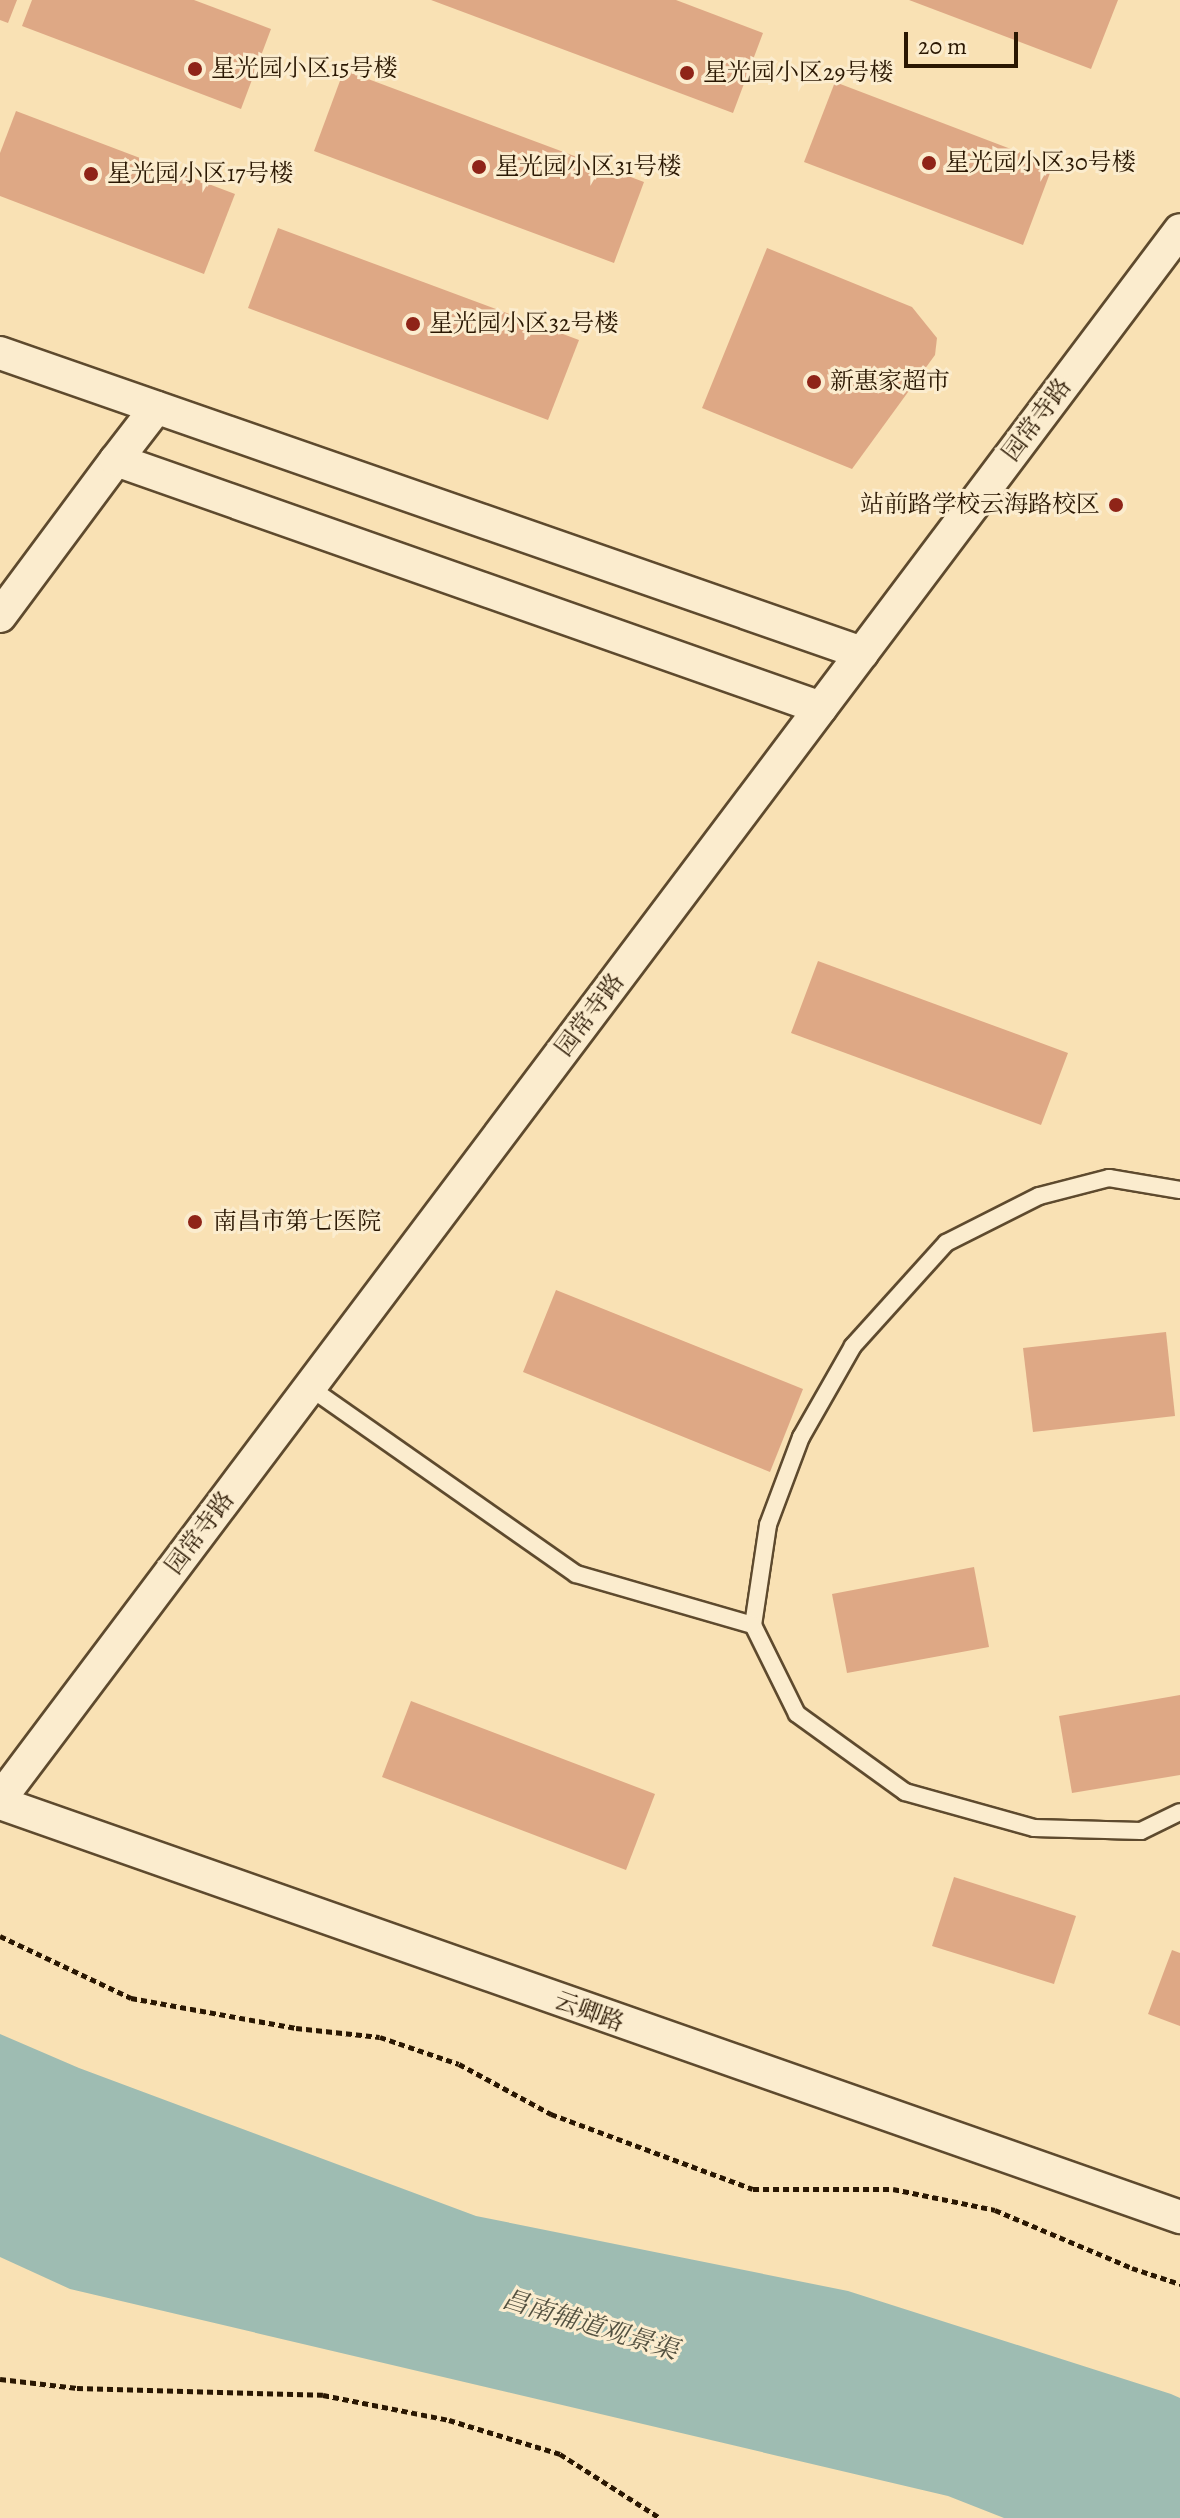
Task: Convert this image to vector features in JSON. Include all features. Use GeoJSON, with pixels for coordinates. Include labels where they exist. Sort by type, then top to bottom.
{"type":"FeatureCollection","features":[{"type":"Feature","properties":{"kind":"street","name":"园常寺路"},"geometry":{"type":"LineString","coordinates":[[0,1801],[1180,230]]}},
{"type":"Feature","properties":{"kind":"street"},"geometry":{"type":"LineString","coordinates":[[0,353],[862,653]]}},
{"type":"Feature","properties":{"kind":"street"},"geometry":{"type":"LineString","coordinates":[[0,616],[156,408]]}},
{"type":"Feature","properties":{"kind":"street"},"geometry":{"type":"LineString","coordinates":[[116,460],[821,708]]}},
{"type":"Feature","properties":{"kind":"street","name":"云卿路"},"geometry":{"type":"LineString","coordinates":[[0,1801],[654,2035],[1180,2217]]}},
{"type":"Feature","properties":{"kind":"lane"},"geometry":{"type":"LineString","coordinates":[[1180,1190],[1109,1178],[1039,1196],[946,1243],[853,1346],[801,1437],[768,1525],[753,1625],[797,1714],[905,1792],[1034,1828],[1141,1831],[1180,1812]]}},
{"type":"Feature","properties":{"kind":"lane"},"geometry":{"type":"LineString","coordinates":[[309,1387],[576,1574],[753,1625]]}},
{"type":"Feature","properties":{"kind":"path"},"geometry":{"type":"LineString","coordinates":[[0,1936],[131,1998],[393,2042],[459,2064],[551,2114],[753,2189],[893,2189],[995,2210],[1132,2268],[1180,2284]]}},
{"type":"Feature","properties":{"kind":"path"},"geometry":{"type":"LineString","coordinates":[[0,2379],[77,2388],[323,2395],[449,2420],[560,2454],[660,2518]]}},
{"type":"Feature","properties":{"kind":"water","name":"昌南辅道观景渠"},"geometry":{"type":"Polygon","coordinates":[[[0,2034],[79,2068],[476,2216],[848,2291],[1171,2394],[1180,2398],[1180,2518],[1004,2518],[948,2496],[70,2289],[0,2257],[0,2034]]]}},
{"type":"Feature","properties":{"kind":"building"},"geometry":{"type":"Polygon","coordinates":[[[0,0],[17,0],[8,23],[0,20],[0,0]]]}},
{"type":"Feature","properties":{"kind":"building","name":"星光园小区15号楼"},"geometry":{"type":"Polygon","coordinates":[[[32,0],[194,0],[271,29],[241,109],[22,26],[32,0]]]}},
{"type":"Feature","properties":{"kind":"building","name":"星光园小区29号楼"},"geometry":{"type":"Polygon","coordinates":[[[431,0],[676,0],[763,33],[733,113],[431,0]]]}},
{"type":"Feature","properties":{"kind":"building"},"geometry":{"type":"Polygon","coordinates":[[[909,0],[1118,0],[1091,69],[909,0]]]}},
{"type":"Feature","properties":{"kind":"building","name":"星光园小区31号楼"},"geometry":{"type":"Polygon","coordinates":[[[344,70],[644,182],[614,263],[314,151],[344,70]]]}},
{"type":"Feature","properties":{"kind":"building","name":"星光园小区30号楼"},"geometry":{"type":"Polygon","coordinates":[[[835,82],[1053,165],[1023,245],[804,162],[835,82]]]}},
{"type":"Feature","properties":{"kind":"building","name":"星光园小区17号楼"},"geometry":{"type":"Polygon","coordinates":[[[16,111],[235,194],[204,274],[0,196],[0,153],[16,111]]]}},
{"type":"Feature","properties":{"kind":"building","name":"星光园小区32号楼"},"geometry":{"type":"Polygon","coordinates":[[[278,228],[579,340],[548,420],[248,308],[278,228]]]}},
{"type":"Feature","properties":{"kind":"building","name":"新惠家超市"},"geometry":{"type":"Polygon","coordinates":[[[767,248],[912,307],[937,338],[935,355],[852,469],[702,408],[767,248]]]}},
{"type":"Feature","properties":{"kind":"building"},"geometry":{"type":"Polygon","coordinates":[[[818,961],[1068,1053],[1041,1125],[791,1033],[818,961]]]}},
{"type":"Feature","properties":{"kind":"building"},"geometry":{"type":"Polygon","coordinates":[[[556,1290],[803,1389],[770,1472],[523,1372],[556,1290]]]}},
{"type":"Feature","properties":{"kind":"building"},"geometry":{"type":"Polygon","coordinates":[[[1166,1332],[1175,1416],[1033,1432],[1023,1348],[1166,1332]]]}},
{"type":"Feature","properties":{"kind":"building"},"geometry":{"type":"Polygon","coordinates":[[[974,1567],[989,1647],[847,1673],[832,1594],[974,1567]]]}},
{"type":"Feature","properties":{"kind":"building"},"geometry":{"type":"Polygon","coordinates":[[[1180,1695],[1180,1775],[1072,1793],[1059,1716],[1180,1695]]]}},
{"type":"Feature","properties":{"kind":"building"},"geometry":{"type":"Polygon","coordinates":[[[411,1701],[655,1794],[626,1870],[382,1777],[411,1701]]]}},
{"type":"Feature","properties":{"kind":"building"},"geometry":{"type":"Polygon","coordinates":[[[954,1877],[1076,1916],[1054,1984],[932,1946],[954,1877]]]}},
{"type":"Feature","properties":{"kind":"building"},"geometry":{"type":"Polygon","coordinates":[[[1172,1950],[1180,1953],[1180,2026],[1148,2014],[1172,1950]]]}},
{"type":"Feature","properties":{"kind":"place","name":"星光园小区15号楼"},"geometry":{"type":"Point","coordinates":[195,69]}},
{"type":"Feature","properties":{"kind":"place","name":"星光园小区29号楼"},"geometry":{"type":"Point","coordinates":[687,73]}},
{"type":"Feature","properties":{"kind":"place","name":"星光园小区30号楼"},"geometry":{"type":"Point","coordinates":[929,163]}},
{"type":"Feature","properties":{"kind":"place","name":"星光园小区31号楼"},"geometry":{"type":"Point","coordinates":[479,167]}},
{"type":"Feature","properties":{"kind":"place","name":"星光园小区17号楼"},"geometry":{"type":"Point","coordinates":[91,174]}},
{"type":"Feature","properties":{"kind":"place","name":"星光园小区32号楼"},"geometry":{"type":"Point","coordinates":[413,324]}},
{"type":"Feature","properties":{"kind":"place","name":"新惠家超市"},"geometry":{"type":"Point","coordinates":[814,382]}},
{"type":"Feature","properties":{"kind":"place","name":"站前路学校云海路校区"},"geometry":{"type":"Point","coordinates":[1116,505]}},
{"type":"Feature","properties":{"kind":"place","name":"南昌市第七医院"},"geometry":{"type":"Point","coordinates":[195,1222]}}]}
